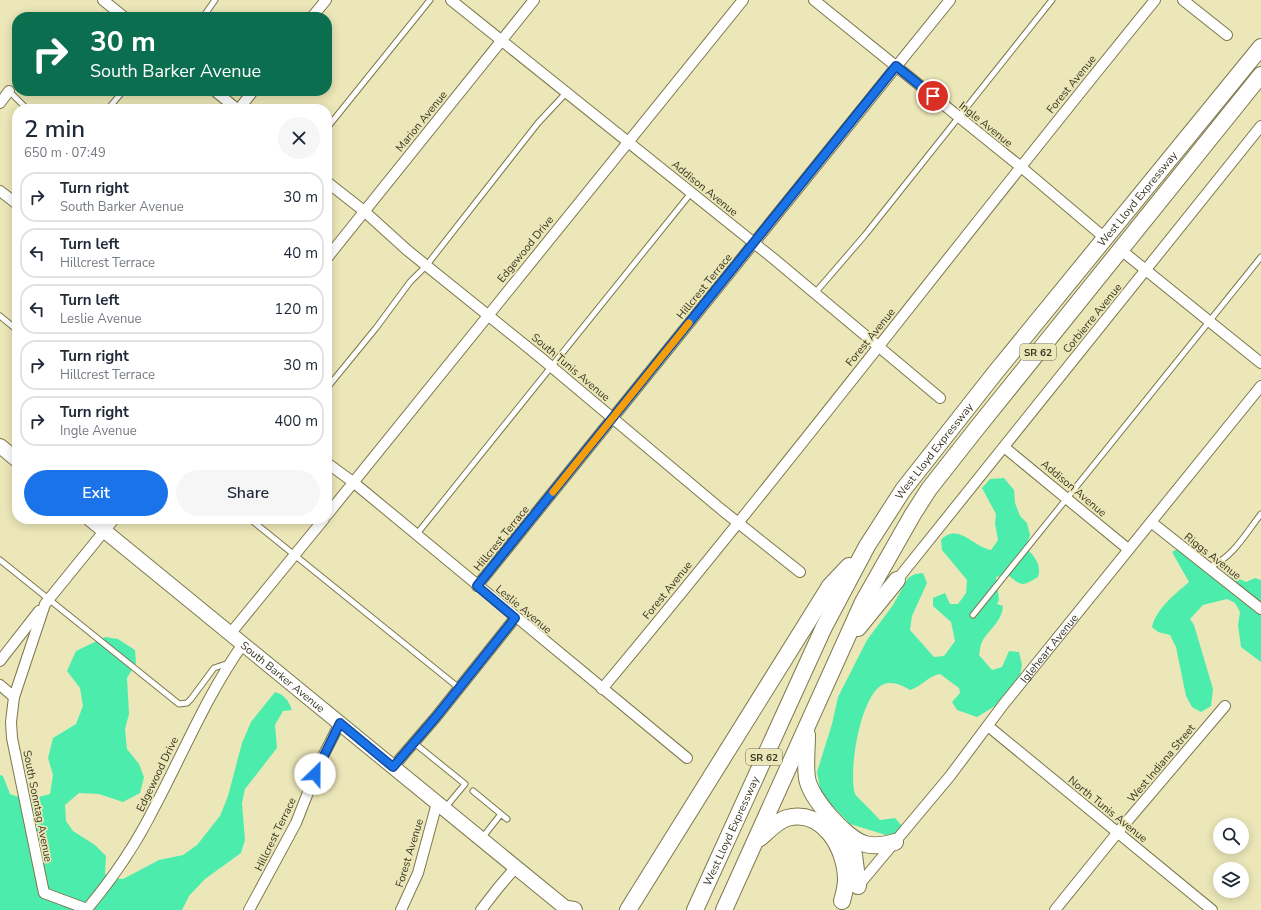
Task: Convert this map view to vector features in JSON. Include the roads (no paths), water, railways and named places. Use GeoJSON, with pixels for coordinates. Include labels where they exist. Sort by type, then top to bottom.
{"type":"FeatureCollection","features":[{"type":"Feature","properties":{"kind":"highway","name":"West Lloyd Expressway"},"geometry":{"type":"LineString","coordinates":[[695,910],[824,627],[867,546],[903,490],[939,443],[1261,47]]}},
{"type":"Feature","properties":{"kind":"highway","name":"West Lloyd Expressway"},"geometry":{"type":"LineString","coordinates":[[724,910],[757,840],[863,602],[897,540],[929,489],[1261,75]]}},
{"type":"Feature","properties":{"kind":"highway"},"geometry":{"type":"LineString","coordinates":[[628,910],[830,586],[867,546]]}},
{"type":"Feature","properties":{"kind":"highway"},"geometry":{"type":"LineString","coordinates":[[843,648],[897,580]]}},
{"type":"Feature","properties":{"kind":"highway"},"geometry":{"type":"LineString","coordinates":[[807,729],[807,778],[816,799],[844,832],[857,841],[869,845],[882,846],[895,842]]}},
{"type":"Feature","properties":{"kind":"highway"},"geometry":{"type":"LineString","coordinates":[[757,840],[781,821],[788,818],[805,818],[822,825],[834,838],[842,855],[846,880],[839,905]]}},
{"type":"Feature","properties":{"kind":"highway"},"geometry":{"type":"LineString","coordinates":[[844,832],[854,855],[858,886]]}},
{"type":"Feature","properties":{"kind":"main road"},"geometry":{"type":"LineString","coordinates":[[0,446],[12,456]]}},
{"type":"Feature","properties":{"kind":"main road","name":"South Barker Avenue"},"geometry":{"type":"LineString","coordinates":[[96,524],[570,910]]}},
{"type":"Feature","properties":{"kind":"main road","name":"Igleheart Avenue"},"geometry":{"type":"LineString","coordinates":[[839,905],[858,886]]}},
{"type":"Feature","properties":{"kind":"street"},"geometry":{"type":"LineString","coordinates":[[103,0],[118,12]]}},
{"type":"Feature","properties":{"kind":"street"},"geometry":{"type":"LineString","coordinates":[[316,12],[326,0]]}},
{"type":"Feature","properties":{"kind":"street","name":"Addison Avenue"},"geometry":{"type":"LineString","coordinates":[[451,0],[815,293],[940,398]]}},
{"type":"Feature","properties":{"kind":"street","name":"Marion Avenue"},"geometry":{"type":"LineString","coordinates":[[332,252],[534,0]]}},
{"type":"Feature","properties":{"kind":"street","name":"Edgewood Drive"},"geometry":{"type":"LineString","coordinates":[[332,509],[743,0]]}},
{"type":"Feature","properties":{"kind":"street","name":"Ingle Avenue"},"geometry":{"type":"LineString","coordinates":[[814,0],[1021,167],[1105,238]]}},
{"type":"Feature","properties":{"kind":"street","name":"Hillcrest Terrace"},"geometry":{"type":"LineString","coordinates":[[477,586],[950,0]]}},
{"type":"Feature","properties":{"kind":"street","name":"Forest Avenue"},"geometry":{"type":"LineString","coordinates":[[602,689],[878,346],[1074,99],[1155,0]]}},
{"type":"Feature","properties":{"kind":"street"},"geometry":{"type":"LineString","coordinates":[[1183,0],[1227,35]]}},
{"type":"Feature","properties":{"kind":"street"},"geometry":{"type":"LineString","coordinates":[[220,96],[229,104]]}},
{"type":"Feature","properties":{"kind":"street"},"geometry":{"type":"LineString","coordinates":[[238,104],[247,96]]}},
{"type":"Feature","properties":{"kind":"street","name":"Corbierre Avenue"},"geometry":{"type":"LineString","coordinates":[[897,580],[1261,126]]}},
{"type":"Feature","properties":{"kind":"street","name":"South Tunis Avenue"},"geometry":{"type":"LineString","coordinates":[[332,186],[364,211],[426,266],[488,314],[800,572]]}},
{"type":"Feature","properties":{"kind":"street"},"geometry":{"type":"LineString","coordinates":[[0,191],[12,200]]}},
{"type":"Feature","properties":{"kind":"street"},"geometry":{"type":"LineString","coordinates":[[1121,250],[1261,363]]}},
{"type":"Feature","properties":{"kind":"street","name":"Igleheart Avenue"},"geometry":{"type":"LineString","coordinates":[[858,886],[988,726],[1003,705],[1128,549],[1259,392]]}},
{"type":"Feature","properties":{"kind":"street","name":"Addison Avenue"},"geometry":{"type":"LineString","coordinates":[[1004,448],[1128,549]]}},
{"type":"Feature","properties":{"kind":"street","name":"Leslie Avenue"},"geometry":{"type":"LineString","coordinates":[[332,467],[353,482],[515,618],[687,758]]}},
{"type":"Feature","properties":{"kind":"street","name":"Riggs Avenue"},"geometry":{"type":"LineString","coordinates":[[1151,522],[1261,609]]}},
{"type":"Feature","properties":{"kind":"street"},"geometry":{"type":"LineString","coordinates":[[0,661],[110,524]]}},
{"type":"Feature","properties":{"kind":"street"},"geometry":{"type":"LineString","coordinates":[[230,634],[320,524]]}},
{"type":"Feature","properties":{"kind":"street"},"geometry":{"type":"LineString","coordinates":[[0,685],[14,697],[47,601]]}},
{"type":"Feature","properties":{"kind":"street"},"geometry":{"type":"LineString","coordinates":[[393,767],[436,717],[515,618]]}},
{"type":"Feature","properties":{"kind":"street","name":"Edgewood Drive"},"geometry":{"type":"LineString","coordinates":[[85,908],[87,909],[104,889],[131,850],[153,811],[202,709],[230,662],[243,644]]}},
{"type":"Feature","properties":{"kind":"street","name":"South Sonntag Avenue"},"geometry":{"type":"LineString","coordinates":[[14,697],[11,722],[12,738],[44,893],[85,908]]}},
{"type":"Feature","properties":{"kind":"street","name":"West Indiana Street"},"geometry":{"type":"LineString","coordinates":[[1055,910],[1118,832],[1225,706]]}},
{"type":"Feature","properties":{"kind":"street","name":"Hillcrest Terrace"},"geometry":{"type":"LineString","coordinates":[[249,910],[296,823],[320,762],[340,723]]}},
{"type":"Feature","properties":{"kind":"street","name":"North Tunis Avenue"},"geometry":{"type":"LineString","coordinates":[[988,726],[1212,910]]}},
{"type":"Feature","properties":{"kind":"street","name":"Forest Avenue"},"geometry":{"type":"LineString","coordinates":[[401,910],[418,873],[441,806]]}},
{"type":"Feature","properties":{"kind":"street"},"geometry":{"type":"LineString","coordinates":[[481,910],[516,867]]}},
{"type":"Feature","properties":{"kind":"lane"},"geometry":{"type":"LineString","coordinates":[[207,12],[215,0]]}},
{"type":"Feature","properties":{"kind":"lane"},"geometry":{"type":"LineString","coordinates":[[332,122],[430,0]]}},
{"type":"Feature","properties":{"kind":"lane"},"geometry":{"type":"LineString","coordinates":[[815,293],[865,235],[958,116],[1052,0]]}},
{"type":"Feature","properties":{"kind":"lane"},"geometry":{"type":"LineString","coordinates":[[332,382],[376,328],[410,282],[426,266],[538,123],[566,92]]}},
{"type":"Feature","properties":{"kind":"lane"},"geometry":{"type":"LineString","coordinates":[[112,104],[119,96]]}},
{"type":"Feature","properties":{"kind":"lane"},"geometry":{"type":"LineString","coordinates":[[3,98],[16,104]]}},
{"type":"Feature","properties":{"kind":"lane"},"geometry":{"type":"LineString","coordinates":[[416,535],[691,193]]}},
{"type":"Feature","properties":{"kind":"lane"},"geometry":{"type":"LineString","coordinates":[[973,614],[1261,257]]}},
{"type":"Feature","properties":{"kind":"lane"},"geometry":{"type":"LineString","coordinates":[[0,316],[12,326]]}},
{"type":"Feature","properties":{"kind":"lane"},"geometry":{"type":"LineString","coordinates":[[1209,567],[1217,564],[1230,552],[1261,514]]}},
{"type":"Feature","properties":{"kind":"lane"},"geometry":{"type":"LineString","coordinates":[[256,524],[459,688]]}},
{"type":"Feature","properties":{"kind":"lane"},"geometry":{"type":"LineString","coordinates":[[0,560],[47,601],[179,704],[187,703],[214,668],[230,662]]}},
{"type":"Feature","properties":{"kind":"lane"},"geometry":{"type":"LineString","coordinates":[[414,742],[465,784],[441,806]]}},
{"type":"Feature","properties":{"kind":"lane"},"geometry":{"type":"LineString","coordinates":[[473,791],[507,819]]}},
{"type":"Feature","properties":{"kind":"lane"},"geometry":{"type":"LineString","coordinates":[[481,839],[501,814]]}}]}
